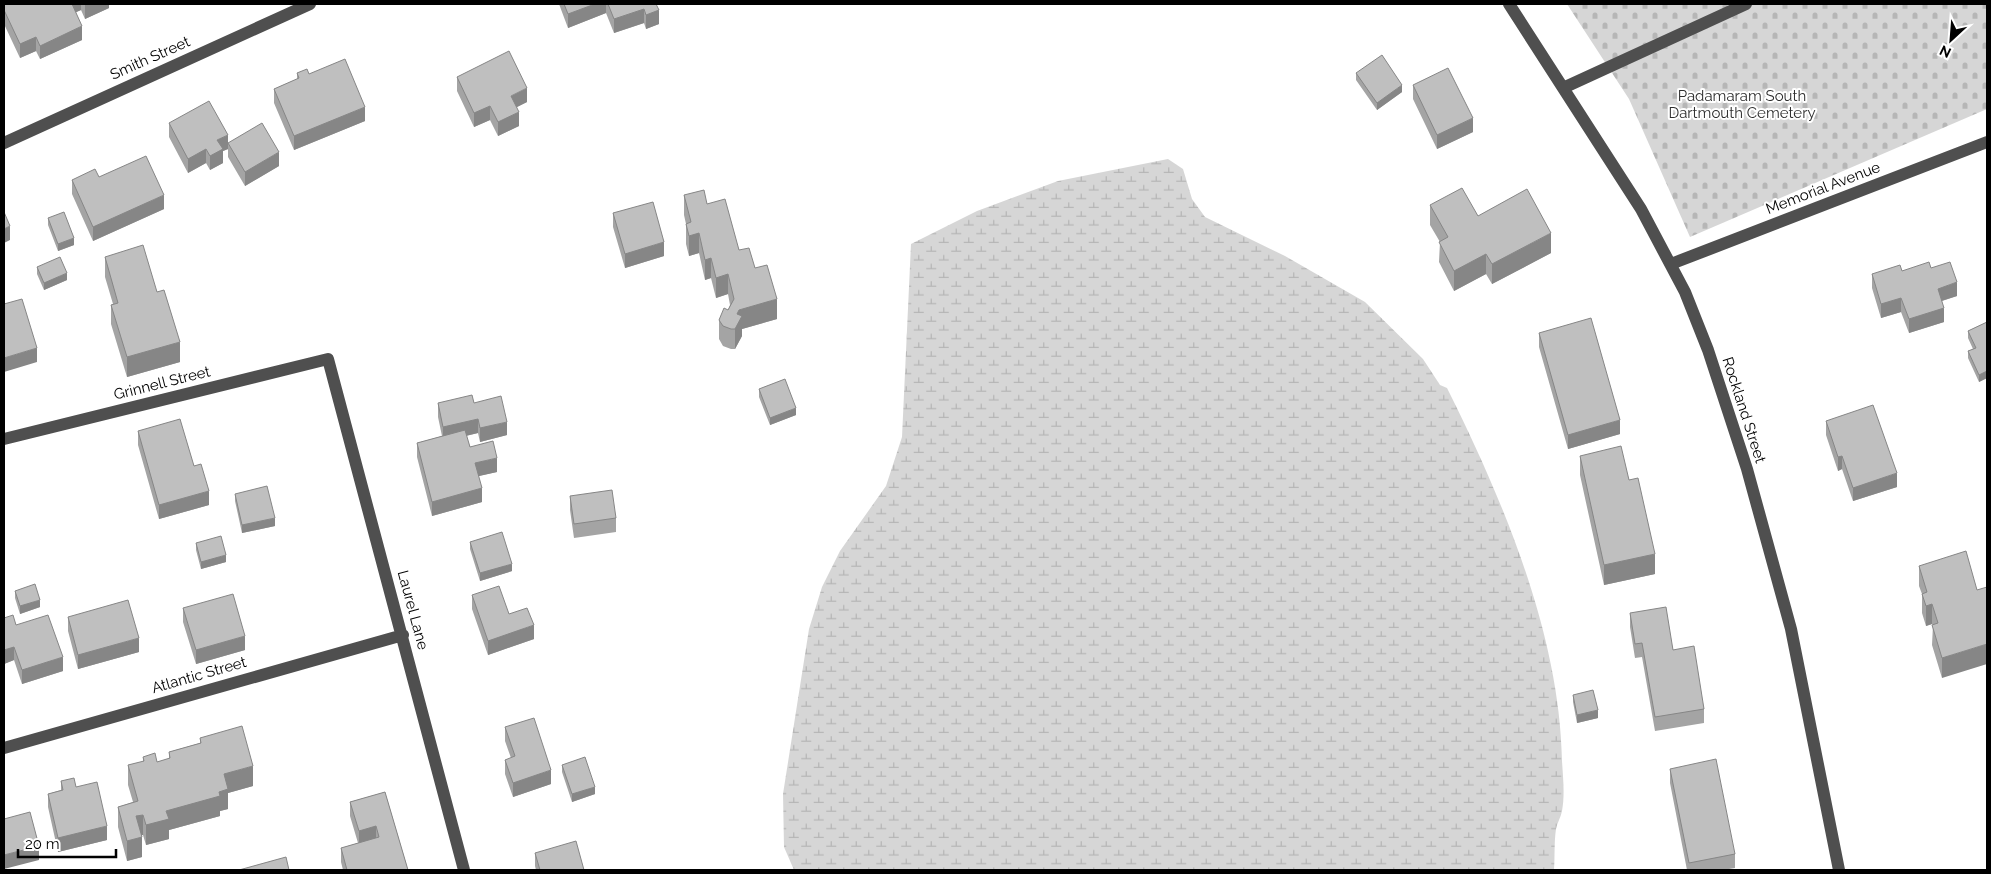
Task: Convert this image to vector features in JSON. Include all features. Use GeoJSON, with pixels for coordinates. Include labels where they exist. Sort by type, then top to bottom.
{"type":"FeatureCollection","features":[{"type":"Feature","properties":{"kind":"street","name":"Smith Street"},"geometry":{"type":"LineString","coordinates":[[4,143],[310,4]]}},
{"type":"Feature","properties":{"kind":"street","name":"Rockland Street"},"geometry":{"type":"LineString","coordinates":[[1509,4],[1636,201],[1671,264],[1708,350],[1762,523],[1791,630],[1839,870]]}},
{"type":"Feature","properties":{"kind":"street"},"geometry":{"type":"LineString","coordinates":[[1563,88],[1746,4]]}},
{"type":"Feature","properties":{"kind":"street","name":"Memorial Avenue"},"geometry":{"type":"LineString","coordinates":[[1671,264],[1987,142]]}},
{"type":"Feature","properties":{"kind":"street","name":"Grinnell Street"},"geometry":{"type":"LineString","coordinates":[[4,438],[328,359]]}},
{"type":"Feature","properties":{"kind":"street","name":"Laurel Lane"},"geometry":{"type":"LineString","coordinates":[[328,359],[464,870]]}},
{"type":"Feature","properties":{"kind":"street","name":"Atlantic Street"},"geometry":{"type":"LineString","coordinates":[[4,748],[403,635]]}},
{"type":"Feature","properties":{"kind":"green space","name":"Padamaram South Dartmouth Cemetery"},"geometry":{"type":"Polygon","coordinates":[[[1567,4],[1987,4],[1987,109],[1690,237],[1629,99],[1567,4]]]}},
{"type":"Feature","properties":{"kind":"green space"},"geometry":{"type":"Polygon","coordinates":[[[1168,159],[1183,169],[1192,199],[1205,217],[1285,256],[1365,302],[1423,359],[1440,385],[1447,388],[1488,476],[1525,569],[1540,617],[1551,665],[1559,713],[1564,786],[1562,811],[1555,834],[1554,870],[794,870],[784,847],[783,794],[809,629],[822,587],[840,551],[886,486],[902,437],[911,244],[977,211],[1058,181],[1168,159]]]}},
{"type":"Feature","properties":{"kind":"building"},"geometry":{"type":"Polygon","coordinates":[[[4,4],[72,4],[82,26],[40,46],[36,37],[20,44],[4,10],[4,4]]]}},
{"type":"Feature","properties":{"kind":"building"},"geometry":{"type":"Polygon","coordinates":[[[564,4],[595,4],[568,14],[564,4]]]}},
{"type":"Feature","properties":{"kind":"building"},"geometry":{"type":"Polygon","coordinates":[[[608,4],[656,4],[659,10],[646,15],[644,9],[614,19],[608,4]]]}},
{"type":"Feature","properties":{"kind":"building"},"geometry":{"type":"Polygon","coordinates":[[[509,51],[527,88],[511,96],[519,112],[498,122],[490,106],[474,113],[457,77],[509,51]]]}},
{"type":"Feature","properties":{"kind":"building"},"geometry":{"type":"Polygon","coordinates":[[[1382,55],[1402,85],[1377,103],[1356,73],[1382,55]]]}},
{"type":"Feature","properties":{"kind":"building"},"geometry":{"type":"Polygon","coordinates":[[[345,59],[365,107],[294,136],[274,89],[299,78],[297,73],[307,69],[309,74],[345,59]]]}},
{"type":"Feature","properties":{"kind":"building"},"geometry":{"type":"Polygon","coordinates":[[[1448,68],[1473,118],[1437,135],[1413,85],[1448,68]]]}},
{"type":"Feature","properties":{"kind":"building"},"geometry":{"type":"Polygon","coordinates":[[[209,101],[228,135],[217,140],[223,149],[210,156],[206,149],[188,159],[169,123],[209,101]]]}},
{"type":"Feature","properties":{"kind":"building"},"geometry":{"type":"Polygon","coordinates":[[[262,123],[279,152],[245,172],[228,143],[262,123]]]}},
{"type":"Feature","properties":{"kind":"building"},"geometry":{"type":"Polygon","coordinates":[[[146,156],[164,195],[93,227],[72,180],[95,169],[99,177],[146,156]]]}},
{"type":"Feature","properties":{"kind":"building"},"geometry":{"type":"Polygon","coordinates":[[[1462,188],[1478,216],[1527,189],[1551,233],[1492,264],[1486,254],[1454,271],[1439,242],[1448,237],[1430,205],[1462,188]]]}},
{"type":"Feature","properties":{"kind":"building"},"geometry":{"type":"Polygon","coordinates":[[[704,190],[707,204],[725,199],[739,250],[749,248],[755,268],[767,265],[777,299],[739,310],[737,314],[742,316],[735,329],[723,326],[719,320],[724,308],[728,310],[734,299],[728,274],[716,278],[711,258],[705,260],[699,233],[689,236],[686,224],[691,222],[684,195],[704,190]]]}},
{"type":"Feature","properties":{"kind":"building"},"geometry":{"type":"Polygon","coordinates":[[[653,202],[664,242],[625,254],[613,213],[653,202]]]}},
{"type":"Feature","properties":{"kind":"building"},"geometry":{"type":"Polygon","coordinates":[[[4,212],[10,226],[4,229],[4,212]]]}},
{"type":"Feature","properties":{"kind":"building"},"geometry":{"type":"Polygon","coordinates":[[[64,212],[74,238],[58,244],[48,218],[64,212]]]}},
{"type":"Feature","properties":{"kind":"building"},"geometry":{"type":"Polygon","coordinates":[[[143,245],[157,292],[164,290],[180,342],[127,357],[111,305],[118,303],[105,257],[143,245]]]}},
{"type":"Feature","properties":{"kind":"building"},"geometry":{"type":"Polygon","coordinates":[[[60,257],[67,273],[44,283],[37,267],[60,257]]]}},
{"type":"Feature","properties":{"kind":"building"},"geometry":{"type":"Polygon","coordinates":[[[1929,262],[1931,268],[1950,262],[1957,282],[1938,289],[1944,308],[1909,319],[1901,298],[1881,304],[1872,274],[1900,265],[1902,271],[1929,262]]]}},
{"type":"Feature","properties":{"kind":"building"},"geometry":{"type":"Polygon","coordinates":[[[22,299],[37,348],[4,358],[4,304],[22,299]]]}},
{"type":"Feature","properties":{"kind":"building"},"geometry":{"type":"Polygon","coordinates":[[[1591,318],[1620,420],[1568,435],[1539,333],[1591,318]]]}},
{"type":"Feature","properties":{"kind":"building"},"geometry":{"type":"Polygon","coordinates":[[[1987,322],[1987,371],[1979,375],[1968,351],[1976,348],[1968,331],[1987,322]]]}},
{"type":"Feature","properties":{"kind":"building"},"geometry":{"type":"Polygon","coordinates":[[[785,379],[796,408],[770,418],[759,389],[785,379]]]}},
{"type":"Feature","properties":{"kind":"building"},"geometry":{"type":"Polygon","coordinates":[[[472,395],[474,403],[501,396],[507,422],[480,428],[478,419],[443,427],[438,403],[472,395]]]}},
{"type":"Feature","properties":{"kind":"building"},"geometry":{"type":"Polygon","coordinates":[[[1873,405],[1897,473],[1853,488],[1842,456],[1838,457],[1826,421],[1873,405]]]}},
{"type":"Feature","properties":{"kind":"building"},"geometry":{"type":"Polygon","coordinates":[[[180,419],[194,466],[201,464],[209,491],[159,505],[138,431],[180,419]]]}},
{"type":"Feature","properties":{"kind":"building"},"geometry":{"type":"Polygon","coordinates":[[[465,430],[470,447],[493,441],[497,458],[475,463],[482,488],[432,502],[417,443],[465,430]]]}},
{"type":"Feature","properties":{"kind":"building"},"geometry":{"type":"Polygon","coordinates":[[[1621,446],[1629,480],[1638,478],[1655,554],[1604,565],[1580,456],[1621,446]]]}},
{"type":"Feature","properties":{"kind":"building"},"geometry":{"type":"Polygon","coordinates":[[[267,486],[275,518],[242,525],[235,494],[267,486]]]}},
{"type":"Feature","properties":{"kind":"building"},"geometry":{"type":"Polygon","coordinates":[[[612,490],[616,518],[574,524],[570,496],[612,490]]]}},
{"type":"Feature","properties":{"kind":"building"},"geometry":{"type":"Polygon","coordinates":[[[502,532],[512,564],[480,573],[470,542],[502,532]]]}},
{"type":"Feature","properties":{"kind":"building"},"geometry":{"type":"Polygon","coordinates":[[[221,536],[226,555],[201,562],[196,543],[221,536]]]}},
{"type":"Feature","properties":{"kind":"building"},"geometry":{"type":"Polygon","coordinates":[[[1966,551],[1977,590],[1987,587],[1987,644],[1942,658],[1932,625],[1938,623],[1932,604],[1926,606],[1922,594],[1927,592],[1919,566],[1966,551]]]}},
{"type":"Feature","properties":{"kind":"building"},"geometry":{"type":"Polygon","coordinates":[[[35,584],[40,600],[20,606],[15,591],[35,584]]]}},
{"type":"Feature","properties":{"kind":"building"},"geometry":{"type":"Polygon","coordinates":[[[499,586],[509,614],[527,608],[534,625],[488,641],[472,595],[499,586]]]}},
{"type":"Feature","properties":{"kind":"building"},"geometry":{"type":"Polygon","coordinates":[[[233,594],[245,636],[196,650],[183,608],[233,594]]]}},
{"type":"Feature","properties":{"kind":"building"},"geometry":{"type":"Polygon","coordinates":[[[128,600],[139,638],[78,655],[68,617],[128,600]]]}},
{"type":"Feature","properties":{"kind":"building"},"geometry":{"type":"Polygon","coordinates":[[[1666,607],[1673,650],[1694,646],[1704,709],[1655,717],[1642,643],[1635,644],[1630,613],[1666,607]]]}},
{"type":"Feature","properties":{"kind":"building"},"geometry":{"type":"Polygon","coordinates":[[[13,615],[16,625],[48,615],[63,657],[22,670],[14,647],[4,650],[4,618],[13,615]]]}},
{"type":"Feature","properties":{"kind":"building"},"geometry":{"type":"Polygon","coordinates":[[[1593,690],[1598,710],[1577,715],[1573,695],[1593,690]]]}},
{"type":"Feature","properties":{"kind":"building"},"geometry":{"type":"Polygon","coordinates":[[[534,718],[551,770],[513,783],[505,760],[515,756],[505,727],[534,718]]]}},
{"type":"Feature","properties":{"kind":"building"},"geometry":{"type":"Polygon","coordinates":[[[242,726],[253,766],[224,774],[228,789],[219,792],[220,796],[166,811],[169,819],[146,825],[143,815],[136,816],[142,837],[127,841],[118,807],[138,801],[128,765],[144,761],[143,757],[155,753],[157,762],[170,758],[169,752],[201,743],[200,738],[242,726]]]}},
{"type":"Feature","properties":{"kind":"building"},"geometry":{"type":"Polygon","coordinates":[[[585,757],[595,787],[572,794],[562,765],[585,757]]]}},
{"type":"Feature","properties":{"kind":"building"},"geometry":{"type":"Polygon","coordinates":[[[1716,759],[1735,854],[1689,863],[1670,769],[1716,759]]]}},
{"type":"Feature","properties":{"kind":"building"},"geometry":{"type":"Polygon","coordinates":[[[74,778],[76,787],[97,782],[107,826],[58,838],[48,794],[63,790],[61,781],[74,778]]]}},
{"type":"Feature","properties":{"kind":"building"},"geometry":{"type":"Polygon","coordinates":[[[385,792],[408,870],[347,870],[341,848],[379,837],[376,826],[359,831],[350,802],[385,792]]]}},
{"type":"Feature","properties":{"kind":"building"},"geometry":{"type":"Polygon","coordinates":[[[30,812],[39,846],[4,855],[4,819],[30,812]]]}},
{"type":"Feature","properties":{"kind":"building"},"geometry":{"type":"Polygon","coordinates":[[[576,841],[584,870],[540,870],[535,853],[576,841]]]}},
{"type":"Feature","properties":{"kind":"building"},"geometry":{"type":"Polygon","coordinates":[[[286,857],[289,870],[239,870],[286,857]]]}}]}
